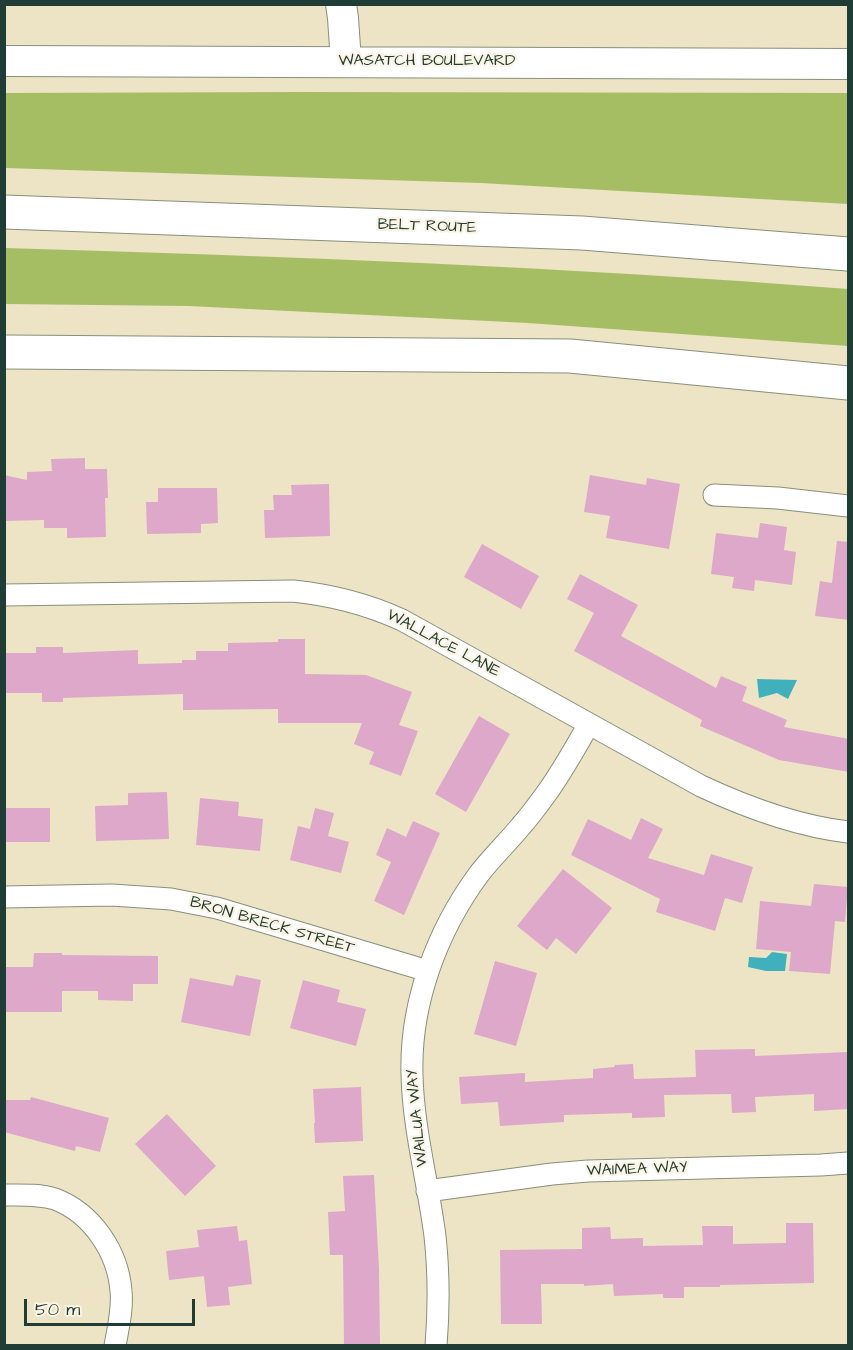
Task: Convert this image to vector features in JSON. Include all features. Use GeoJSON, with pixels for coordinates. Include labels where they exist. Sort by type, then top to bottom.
{"type":"FeatureCollection","features":[{"type":"Feature","properties":{"kind":"highway","name":"BELT ROUTE"},"geometry":{"type":"LineString","coordinates":[[4,212],[582,233],[849,254]]}},
{"type":"Feature","properties":{"kind":"highway"},"geometry":{"type":"LineString","coordinates":[[4,352],[570,356],[849,383]]}},
{"type":"Feature","properties":{"kind":"street"},"geometry":{"type":"LineString","coordinates":[[341,4],[346,62]]}},
{"type":"Feature","properties":{"kind":"street","name":"WASATCH BOULEVARD"},"geometry":{"type":"LineString","coordinates":[[4,62],[849,64]]}},
{"type":"Feature","properties":{"kind":"street"},"geometry":{"type":"LineString","coordinates":[[714,495],[778,498],[849,506]]}},
{"type":"Feature","properties":{"kind":"street","name":"WALLACE LANE"},"geometry":{"type":"LineString","coordinates":[[4,595],[293,591],[338,597],[402,620],[701,786],[727,798],[782,818],[849,832]]}},
{"type":"Feature","properties":{"kind":"street","name":"WAILUA WAY"},"geometry":{"type":"LineString","coordinates":[[436,1346],[438,1270],[435,1235],[415,1113],[412,1073],[414,1030],[428,971],[444,932],[466,893],[480,873],[521,827],[557,778],[589,724]]}},
{"type":"Feature","properties":{"kind":"street","name":"BRON BRECK STREET"},"geometry":{"type":"LineString","coordinates":[[4,897],[131,896],[194,903],[428,971]]}},
{"type":"Feature","properties":{"kind":"street","name":"WAIMEA WAY"},"geometry":{"type":"LineString","coordinates":[[428,1191],[588,1171],[821,1165],[849,1162]]}},
{"type":"Feature","properties":{"kind":"street"},"geometry":{"type":"LineString","coordinates":[[4,1195],[29,1195],[54,1199],[77,1211],[108,1244],[117,1266],[122,1292],[116,1346]]}},
{"type":"Feature","properties":{"kind":"green space"},"geometry":{"type":"Polygon","coordinates":[[[5,93],[848,93],[848,204],[481,183],[5,168],[5,93]]]}},
{"type":"Feature","properties":{"kind":"green space"},"geometry":{"type":"Polygon","coordinates":[[[5,248],[427,263],[638,274],[848,289],[848,346],[528,323],[189,306],[5,304],[5,248]]]}},
{"type":"Feature","properties":{"kind":"water"},"geometry":{"type":"Polygon","coordinates":[[[757,679],[797,680],[788,699],[777,693],[759,698],[757,679]]]}},
{"type":"Feature","properties":{"kind":"water"},"geometry":{"type":"Polygon","coordinates":[[[772,952],[787,954],[785,971],[766,971],[748,967],[749,957],[766,958],[772,952]]]}},
{"type":"Feature","properties":{"kind":"building"},"geometry":{"type":"Polygon","coordinates":[[[85,458],[85,469],[107,469],[106,537],[67,538],[67,528],[44,528],[44,520],[4,521],[4,475],[27,480],[27,472],[52,471],[51,459],[85,458]]]}},
{"type":"Feature","properties":{"kind":"building"},"geometry":{"type":"Polygon","coordinates":[[[590,475],[646,485],[647,478],[680,484],[669,549],[606,538],[610,516],[584,512],[590,475]]]}},
{"type":"Feature","properties":{"kind":"building"},"geometry":{"type":"Polygon","coordinates":[[[329,484],[330,536],[265,538],[264,510],[274,510],[273,495],[292,495],[291,485],[329,484]]]}},
{"type":"Feature","properties":{"kind":"building"},"geometry":{"type":"Polygon","coordinates":[[[158,488],[217,488],[218,523],[201,524],[201,533],[147,534],[146,502],[158,502],[158,488]]]}},
{"type":"Feature","properties":{"kind":"building"},"geometry":{"type":"Polygon","coordinates":[[[760,523],[787,527],[784,550],[796,552],[792,585],[755,580],[754,591],[732,588],[734,577],[711,574],[716,533],[758,538],[760,523]]]}},
{"type":"Feature","properties":{"kind":"building"},"geometry":{"type":"Polygon","coordinates":[[[837,541],[849,542],[849,620],[815,616],[820,581],[832,583],[837,541]]]}},
{"type":"Feature","properties":{"kind":"building"},"geometry":{"type":"Polygon","coordinates":[[[482,544],[539,576],[521,609],[464,577],[482,544]]]}},
{"type":"Feature","properties":{"kind":"building"},"geometry":{"type":"Polygon","coordinates":[[[580,574],[638,605],[621,636],[716,688],[721,676],[747,687],[742,701],[787,720],[784,727],[849,739],[849,772],[779,760],[700,726],[702,720],[574,651],[594,613],[567,599],[580,574]]]}},
{"type":"Feature","properties":{"kind":"building"},"geometry":{"type":"Polygon","coordinates":[[[278,639],[305,639],[305,674],[366,675],[412,692],[399,725],[418,731],[401,776],[369,764],[374,752],[354,744],[362,723],[278,723],[278,709],[183,710],[183,694],[63,698],[63,702],[42,702],[42,693],[4,693],[4,653],[36,653],[36,647],[63,647],[63,653],[138,650],[138,664],[182,663],[182,660],[196,660],[196,651],[228,651],[228,643],[278,642],[278,639]]]}},
{"type":"Feature","properties":{"kind":"building"},"geometry":{"type":"Polygon","coordinates":[[[479,716],[510,734],[466,812],[435,794],[479,716]]]}},
{"type":"Feature","properties":{"kind":"building"},"geometry":{"type":"Polygon","coordinates":[[[167,792],[169,839],[96,841],[95,806],[128,805],[128,793],[167,792]]]}},
{"type":"Feature","properties":{"kind":"building"},"geometry":{"type":"Polygon","coordinates":[[[200,798],[239,802],[238,816],[263,819],[260,851],[196,845],[200,798]]]}},
{"type":"Feature","properties":{"kind":"building"},"geometry":{"type":"Polygon","coordinates":[[[4,808],[50,808],[50,842],[4,842],[4,808]]]}},
{"type":"Feature","properties":{"kind":"building"},"geometry":{"type":"Polygon","coordinates":[[[315,808],[334,813],[328,836],[349,842],[341,873],[290,860],[298,826],[310,829],[315,808]]]}},
{"type":"Feature","properties":{"kind":"building"},"geometry":{"type":"Polygon","coordinates":[[[641,818],[663,829],[648,858],[704,875],[711,854],[753,867],[742,903],[725,898],[715,931],[656,912],[660,899],[571,855],[588,819],[631,840],[641,818]]]}},
{"type":"Feature","properties":{"kind":"building"},"geometry":{"type":"Polygon","coordinates":[[[413,821],[440,833],[404,915],[374,901],[391,862],[376,855],[387,828],[406,837],[413,821]]]}},
{"type":"Feature","properties":{"kind":"building"},"geometry":{"type":"Polygon","coordinates":[[[563,869],[612,908],[576,954],[556,938],[547,950],[517,926],[563,869]]]}},
{"type":"Feature","properties":{"kind":"building"},"geometry":{"type":"Polygon","coordinates":[[[814,884],[848,887],[845,922],[835,921],[830,974],[789,971],[791,952],[756,949],[760,901],[811,906],[814,884]]]}},
{"type":"Feature","properties":{"kind":"building"},"geometry":{"type":"Polygon","coordinates":[[[34,953],[158,956],[158,984],[133,984],[133,1001],[98,1000],[98,991],[62,991],[62,1012],[4,1012],[4,967],[33,967],[34,953]]]}},
{"type":"Feature","properties":{"kind":"building"},"geometry":{"type":"Polygon","coordinates":[[[495,961],[537,973],[516,1046],[474,1034],[495,961]]]}},
{"type":"Feature","properties":{"kind":"building"},"geometry":{"type":"Polygon","coordinates":[[[236,975],[261,980],[250,1036],[181,1022],[190,978],[233,986],[236,975]]]}},
{"type":"Feature","properties":{"kind":"building"},"geometry":{"type":"Polygon","coordinates":[[[303,980],[340,990],[337,1002],[366,1009],[356,1046],[290,1028],[303,980]]]}},
{"type":"Feature","properties":{"kind":"building"},"geometry":{"type":"Polygon","coordinates":[[[755,1049],[755,1056],[849,1052],[849,1109],[814,1111],[814,1094],[755,1097],[756,1112],[732,1113],[731,1094],[664,1095],[665,1117],[632,1118],[632,1113],[564,1115],[564,1122],[500,1126],[498,1102],[461,1104],[459,1077],[525,1073],[525,1082],[593,1078],[593,1069],[633,1064],[634,1079],[696,1077],[695,1050],[755,1049]]]}},
{"type":"Feature","properties":{"kind":"building"},"geometry":{"type":"Polygon","coordinates":[[[361,1087],[363,1141],[315,1143],[313,1089],[361,1087]]]}},
{"type":"Feature","properties":{"kind":"building"},"geometry":{"type":"Polygon","coordinates":[[[31,1097],[109,1118],[100,1152],[76,1146],[75,1151],[4,1132],[4,1100],[30,1100],[31,1097]]]}},
{"type":"Feature","properties":{"kind":"building"},"geometry":{"type":"Polygon","coordinates":[[[167,1114],[216,1166],[185,1196],[135,1144],[167,1114]]]}},
{"type":"Feature","properties":{"kind":"building"},"geometry":{"type":"Polygon","coordinates":[[[374,1175],[380,1346],[344,1346],[343,1255],[330,1255],[328,1212],[345,1211],[343,1176],[374,1175]]]}},
{"type":"Feature","properties":{"kind":"building"},"geometry":{"type":"Polygon","coordinates":[[[786,1223],[813,1223],[814,1283],[684,1287],[684,1298],[663,1298],[663,1294],[614,1296],[613,1284],[584,1286],[584,1284],[541,1284],[542,1324],[501,1324],[500,1250],[582,1249],[582,1228],[610,1227],[611,1239],[643,1238],[643,1246],[703,1245],[702,1226],[733,1226],[733,1244],[786,1243],[786,1223]]]}},
{"type":"Feature","properties":{"kind":"building"},"geometry":{"type":"Polygon","coordinates":[[[237,1226],[239,1241],[247,1240],[252,1284],[228,1287],[230,1305],[207,1307],[204,1276],[169,1280],[166,1251],[199,1247],[197,1230],[237,1226]]]}}]}
